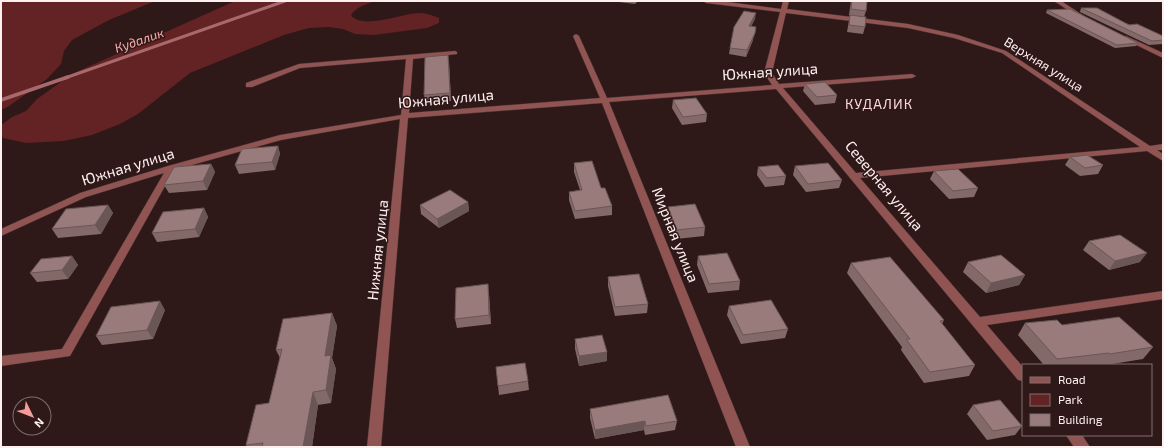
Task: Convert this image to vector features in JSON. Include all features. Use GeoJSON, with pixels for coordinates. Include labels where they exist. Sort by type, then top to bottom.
{"type":"FeatureCollection","features":[{"type":"Feature","properties":{"kind":"street","name":"Верхняя улица"},"geometry":{"type":"LineString","coordinates":[[706,1],[908,26],[956,36],[1004,52],[1163,158]]}},
{"type":"Feature","properties":{"kind":"street","name":"Северная улица"},"geometry":{"type":"LineString","coordinates":[[786,1],[782,10],[768,73],[777,86],[1022,375]]}},
{"type":"Feature","properties":{"kind":"street"},"geometry":{"type":"LineString","coordinates":[[1057,1],[1084,17]]}},
{"type":"Feature","properties":{"kind":"street"},"geometry":{"type":"LineString","coordinates":[[1120,35],[1163,56]]}},
{"type":"Feature","properties":{"kind":"street","name":"Мирная улица"},"geometry":{"type":"LineString","coordinates":[[576,36],[604,99],[744,447]]}},
{"type":"Feature","properties":{"kind":"street"},"geometry":{"type":"LineString","coordinates":[[249,85],[299,66],[455,53]]}},
{"type":"Feature","properties":{"kind":"street","name":"Нижняя улица"},"geometry":{"type":"LineString","coordinates":[[374,447],[406,116],[410,56]]}},
{"type":"Feature","properties":{"kind":"street","name":"Южная улица"},"geometry":{"type":"LineString","coordinates":[[1,233],[83,195],[171,168],[280,138],[406,116],[604,99],[912,76]]}},
{"type":"Feature","properties":{"kind":"street"},"geometry":{"type":"LineString","coordinates":[[853,176],[1163,147]]}},
{"type":"Feature","properties":{"kind":"street"},"geometry":{"type":"LineString","coordinates":[[1,361],[66,353],[171,168]]}},
{"type":"Feature","properties":{"kind":"street"},"geometry":{"type":"LineString","coordinates":[[978,322],[1163,295]]}},
{"type":"Feature","properties":{"kind":"street"},"geometry":{"type":"LineString","coordinates":[[1074,436],[1084,447]]}},
{"type":"Feature","properties":{"kind":"green space"},"geometry":{"type":"Polygon","coordinates":[[[1,1],[155,1],[109,20],[72,40],[64,51],[61,64],[47,79],[1,110],[1,1]]]}},
{"type":"Feature","properties":{"kind":"green space"},"geometry":{"type":"Polygon","coordinates":[[[235,1],[376,1],[359,7],[351,15],[356,19],[363,21],[372,21],[421,13],[439,18],[439,23],[427,28],[374,35],[355,34],[343,29],[329,27],[309,28],[284,35],[190,73],[138,114],[120,124],[92,135],[64,141],[26,143],[3,138],[1,135],[1,125],[12,117],[26,111],[37,99],[72,74],[235,1]]]}},
{"type":"Feature","properties":{"kind":"building"},"geometry":{"type":"Polygon","coordinates":[[[852,1],[867,1],[866,11],[851,9],[852,1]]]}},
{"type":"Feature","properties":{"kind":"building"},"geometry":{"type":"Polygon","coordinates":[[[1081,8],[1097,8],[1129,25],[1137,24],[1163,36],[1163,40],[1152,41],[1081,8]]]}},
{"type":"Feature","properties":{"kind":"building"},"geometry":{"type":"Polygon","coordinates":[[[1070,9],[1138,43],[1117,45],[1047,10],[1070,9]]]}},
{"type":"Feature","properties":{"kind":"building"},"geometry":{"type":"Polygon","coordinates":[[[744,11],[756,13],[749,26],[756,27],[755,33],[747,50],[730,48],[734,27],[744,11]]]}},
{"type":"Feature","properties":{"kind":"building"},"geometry":{"type":"Polygon","coordinates":[[[850,15],[866,17],[865,27],[849,25],[850,15]]]}},
{"type":"Feature","properties":{"kind":"building"},"geometry":{"type":"Polygon","coordinates":[[[448,55],[450,93],[424,95],[425,57],[448,55]]]}},
{"type":"Feature","properties":{"kind":"building"},"geometry":{"type":"Polygon","coordinates":[[[825,82],[837,95],[817,97],[805,84],[825,82]]]}},
{"type":"Feature","properties":{"kind":"building"},"geometry":{"type":"Polygon","coordinates":[[[696,98],[707,114],[683,117],[673,100],[696,98]]]}},
{"type":"Feature","properties":{"kind":"building"},"geometry":{"type":"Polygon","coordinates":[[[278,146],[272,162],[235,165],[242,149],[278,146]]]}},
{"type":"Feature","properties":{"kind":"building"},"geometry":{"type":"Polygon","coordinates":[[[1087,155],[1103,165],[1085,168],[1070,157],[1087,155]]]}},
{"type":"Feature","properties":{"kind":"building"},"geometry":{"type":"Polygon","coordinates":[[[592,161],[601,188],[605,188],[612,206],[575,211],[569,192],[582,190],[574,163],[592,161]]]}},
{"type":"Feature","properties":{"kind":"building"},"geometry":{"type":"Polygon","coordinates":[[[828,163],[842,180],[808,184],[795,166],[828,163]]]}},
{"type":"Feature","properties":{"kind":"building"},"geometry":{"type":"Polygon","coordinates":[[[211,164],[203,181],[164,185],[174,167],[211,164]]]}},
{"type":"Feature","properties":{"kind":"building"},"geometry":{"type":"Polygon","coordinates":[[[778,165],[786,176],[767,178],[758,167],[778,165]]]}},
{"type":"Feature","properties":{"kind":"building"},"geometry":{"type":"Polygon","coordinates":[[[958,169],[978,188],[953,191],[934,171],[958,169]]]}},
{"type":"Feature","properties":{"kind":"building"},"geometry":{"type":"Polygon","coordinates":[[[450,190],[468,202],[437,219],[420,205],[450,190]]]}},
{"type":"Feature","properties":{"kind":"building"},"geometry":{"type":"Polygon","coordinates":[[[695,204],[705,227],[677,230],[668,207],[695,204]]]}},
{"type":"Feature","properties":{"kind":"building"},"geometry":{"type":"Polygon","coordinates":[[[108,205],[95,225],[52,229],[66,209],[108,205]]]}},
{"type":"Feature","properties":{"kind":"building"},"geometry":{"type":"Polygon","coordinates":[[[204,208],[195,229],[152,233],[163,212],[204,208]]]}},
{"type":"Feature","properties":{"kind":"building"},"geometry":{"type":"Polygon","coordinates":[[[1120,235],[1147,253],[1115,261],[1089,241],[1120,235]]]}},
{"type":"Feature","properties":{"kind":"building"},"geometry":{"type":"Polygon","coordinates":[[[727,253],[740,281],[709,284],[698,256],[727,253]]]}},
{"type":"Feature","properties":{"kind":"building"},"geometry":{"type":"Polygon","coordinates":[[[1001,255],[1025,275],[991,283],[968,262],[1001,255]]]}},
{"type":"Feature","properties":{"kind":"building"},"geometry":{"type":"Polygon","coordinates":[[[72,256],[62,270],[30,273],[41,259],[72,256]]]}},
{"type":"Feature","properties":{"kind":"building"},"geometry":{"type":"Polygon","coordinates":[[[890,257],[944,320],[940,321],[975,365],[930,372],[906,339],[910,339],[851,263],[890,257]]]}},
{"type":"Feature","properties":{"kind":"building"},"geometry":{"type":"Polygon","coordinates":[[[639,274],[648,304],[615,307],[608,277],[639,274]]]}},
{"type":"Feature","properties":{"kind":"building"},"geometry":{"type":"Polygon","coordinates":[[[488,284],[489,315],[455,319],[456,288],[488,284]]]}},
{"type":"Feature","properties":{"kind":"building"},"geometry":{"type":"Polygon","coordinates":[[[771,300],[788,329],[743,335],[729,306],[771,300]]]}},
{"type":"Feature","properties":{"kind":"building"},"geometry":{"type":"Polygon","coordinates":[[[160,301],[147,330],[96,336],[111,307],[160,301]]]}},
{"type":"Feature","properties":{"kind":"building"},"geometry":{"type":"Polygon","coordinates":[[[332,313],[325,356],[331,355],[326,390],[313,392],[303,447],[262,447],[263,443],[246,445],[256,405],[269,403],[282,349],[276,350],[283,319],[332,313]]]}},
{"type":"Feature","properties":{"kind":"building"},"geometry":{"type":"Polygon","coordinates":[[[1119,317],[1153,347],[1110,354],[1057,359],[1025,323],[1057,320],[1062,325],[1119,317]]]}},
{"type":"Feature","properties":{"kind":"building"},"geometry":{"type":"Polygon","coordinates":[[[602,335],[607,352],[579,356],[575,339],[602,335]]]}},
{"type":"Feature","properties":{"kind":"building"},"geometry":{"type":"Polygon","coordinates":[[[525,363],[528,381],[498,386],[496,367],[525,363]]]}},
{"type":"Feature","properties":{"kind":"building"},"geometry":{"type":"Polygon","coordinates":[[[668,395],[677,421],[646,426],[645,421],[595,430],[590,409],[668,395]]]}},
{"type":"Feature","properties":{"kind":"building"},"geometry":{"type":"Polygon","coordinates":[[[1000,400],[1022,426],[993,431],[973,405],[1000,400]]]}},
{"type":"Feature","properties":{"kind":"waterway","name":"Кудалик"},"geometry":{"type":"LineString","coordinates":[[65,78],[285,1]]}},
{"type":"Feature","properties":{"kind":"waterway","name":"Кудалик"},"geometry":{"type":"LineString","coordinates":[[1,100],[68,77]]}},
{"type":"Feature","properties":{"kind":"district","name":"КУДАЛИК"},"geometry":{"type":"Point","coordinates":[879,104]}}]}
